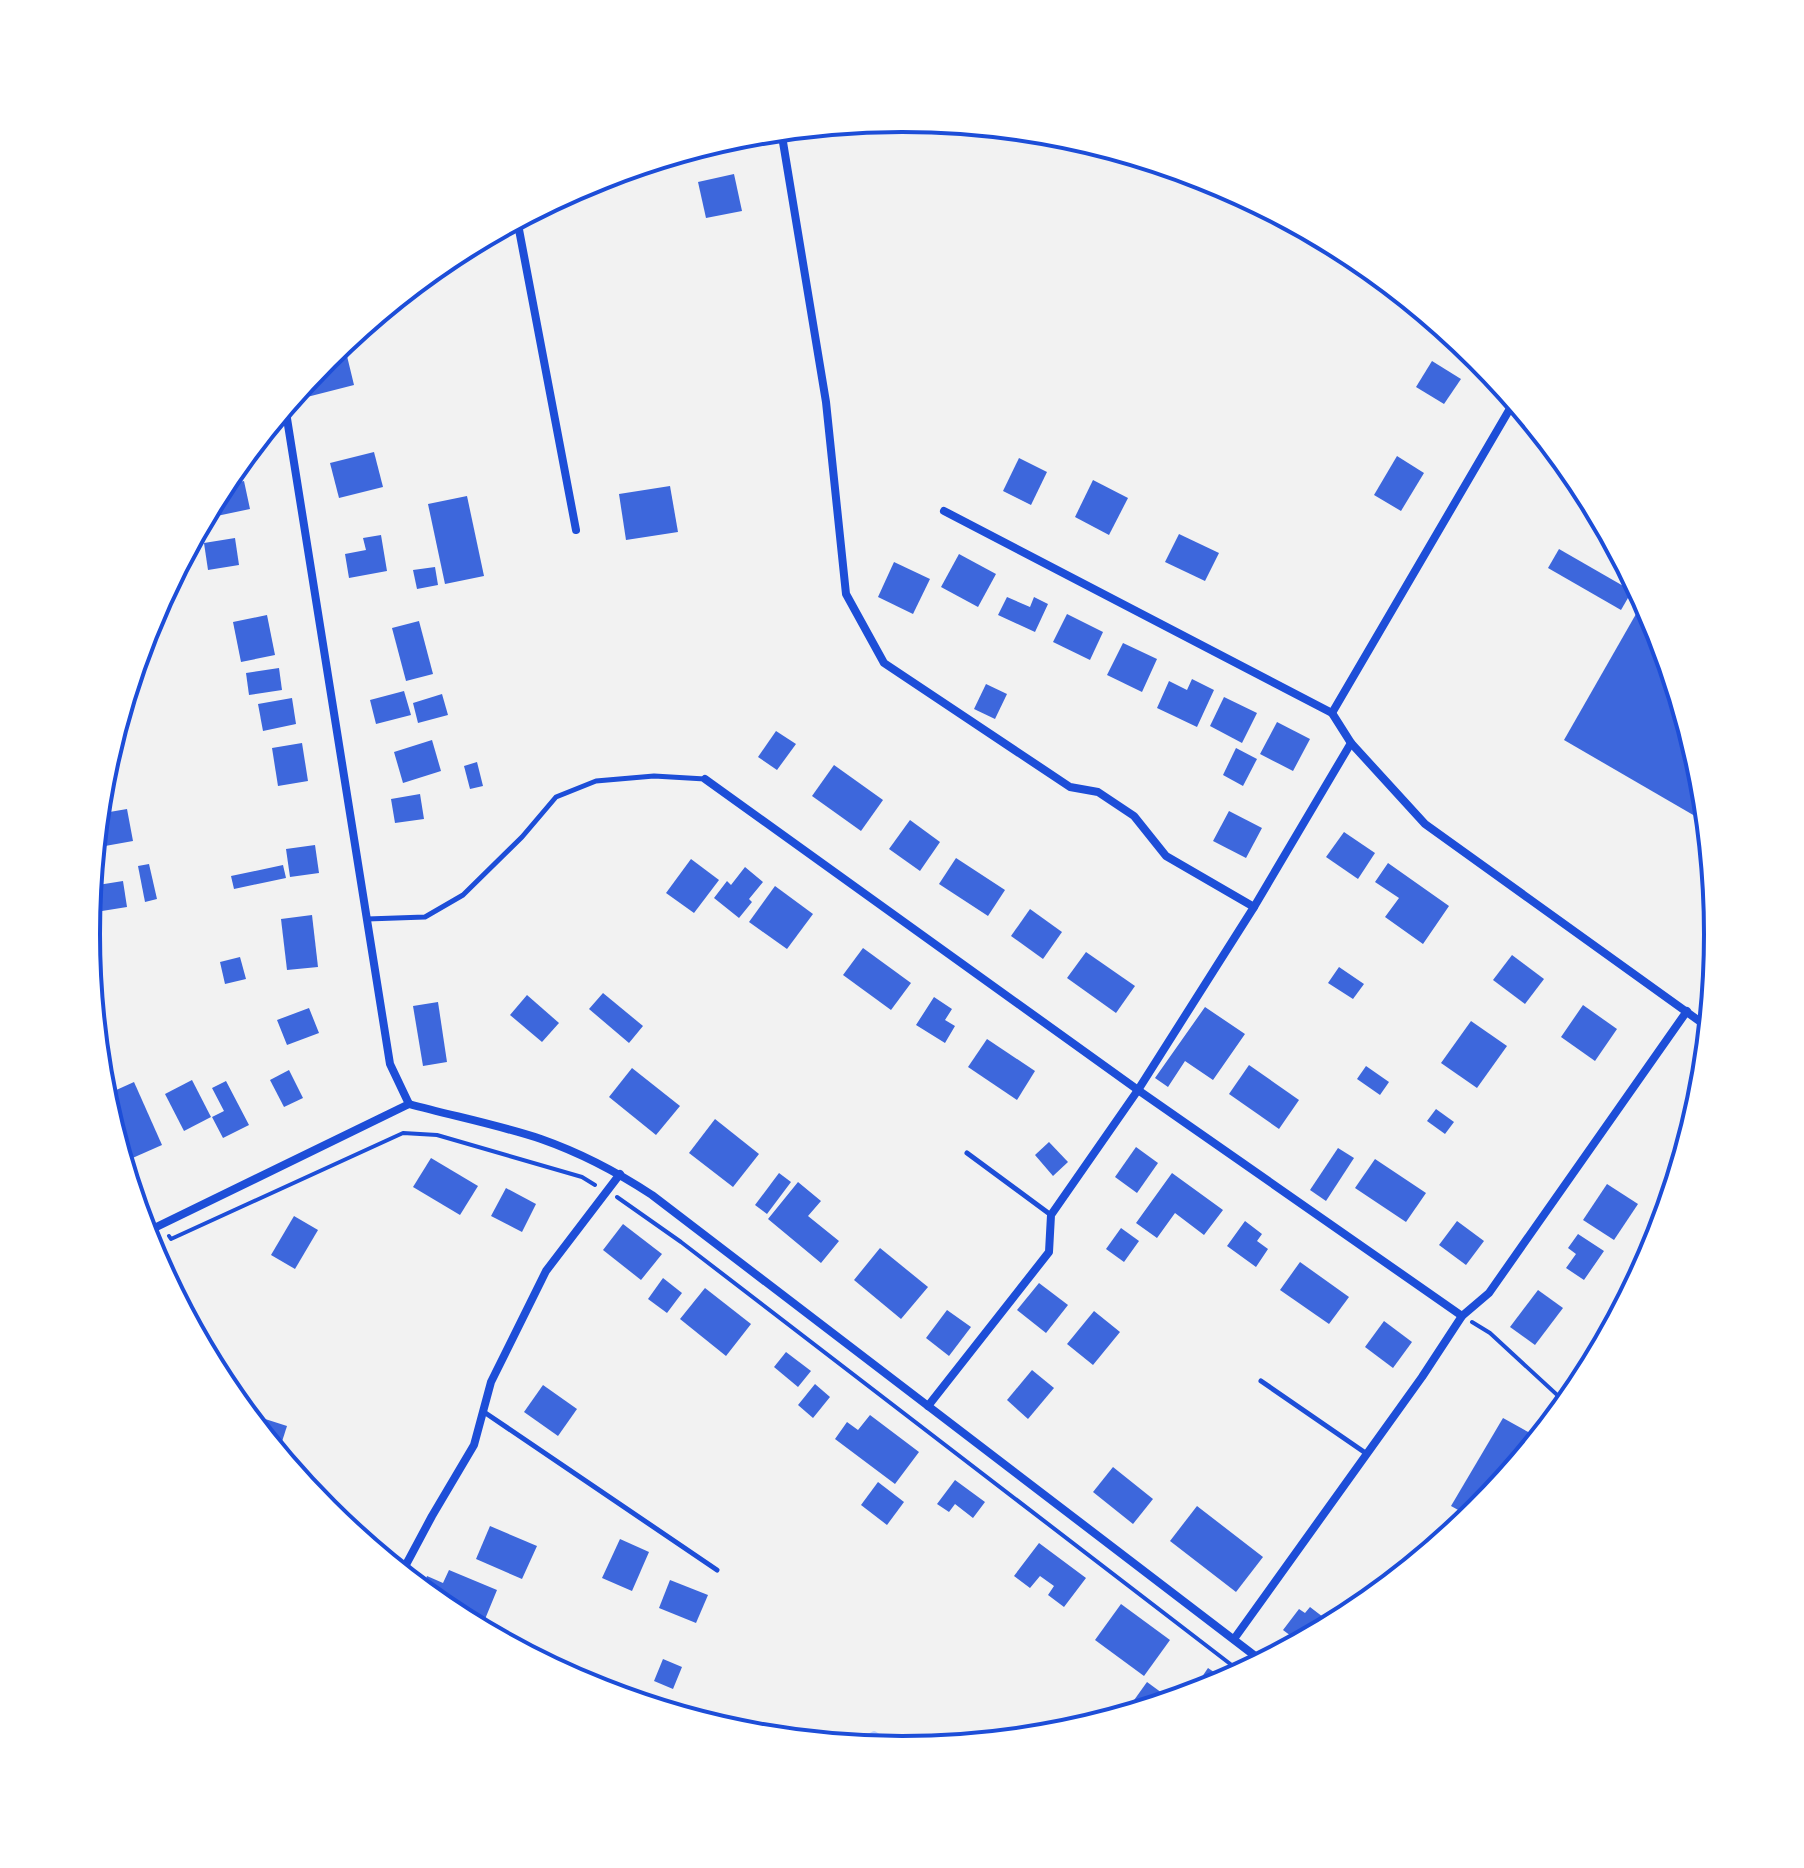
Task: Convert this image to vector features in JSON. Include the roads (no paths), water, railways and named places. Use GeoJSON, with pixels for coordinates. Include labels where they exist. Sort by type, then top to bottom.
{"type":"FeatureCollection","features":[{"type":"Feature","properties":{"kind":"street"},"geometry":{"type":"LineString","coordinates":[[783,141],[826,402],[846,594],[884,663],[1070,787],[1098,792],[1134,816],[1166,856],[1254,907]]}},
{"type":"Feature","properties":{"kind":"street"},"geometry":{"type":"LineString","coordinates":[[519,230],[576,530]]}},
{"type":"Feature","properties":{"kind":"street"},"geometry":{"type":"LineString","coordinates":[[1332,713],[1509,410]]}},
{"type":"Feature","properties":{"kind":"street"},"geometry":{"type":"LineString","coordinates":[[287,420],[390,1064],[409,1104]]}},
{"type":"Feature","properties":{"kind":"street"},"geometry":{"type":"LineString","coordinates":[[944,511],[1332,713],[1351,743],[1425,824],[1699,1020]]}},
{"type":"Feature","properties":{"kind":"street"},"geometry":{"type":"LineString","coordinates":[[928,1406],[1049,1252],[1051,1215],[1138,1090],[1254,907],[1351,743]]}},
{"type":"Feature","properties":{"kind":"street"},"geometry":{"type":"LineString","coordinates":[[705,779],[1138,1090],[1462,1316]]}},
{"type":"Feature","properties":{"kind":"street"},"geometry":{"type":"LineString","coordinates":[[1234,1639],[1422,1377],[1462,1316],[1489,1293],[1687,1011]]}},
{"type":"Feature","properties":{"kind":"street"},"geometry":{"type":"LineString","coordinates":[[156,1228],[409,1104],[541,1139],[591,1159],[652,1195],[1254,1655]]}},
{"type":"Feature","properties":{"kind":"street"},"geometry":{"type":"LineString","coordinates":[[406,1564],[474,1445],[491,1382],[546,1271],[620,1174]]}},
{"type":"Feature","properties":{"kind":"lane"},"geometry":{"type":"LineString","coordinates":[[367,919],[425,917],[463,895],[522,837],[556,797],[596,781],[654,776],[705,779]]}},
{"type":"Feature","properties":{"kind":"lane"},"geometry":{"type":"LineString","coordinates":[[967,1153],[1051,1215]]}},
{"type":"Feature","properties":{"kind":"lane"},"geometry":{"type":"LineString","coordinates":[[1261,1381],[1367,1454]]}},
{"type":"Feature","properties":{"kind":"lane"},"geometry":{"type":"LineString","coordinates":[[483,1412],[717,1570]]}}]}
